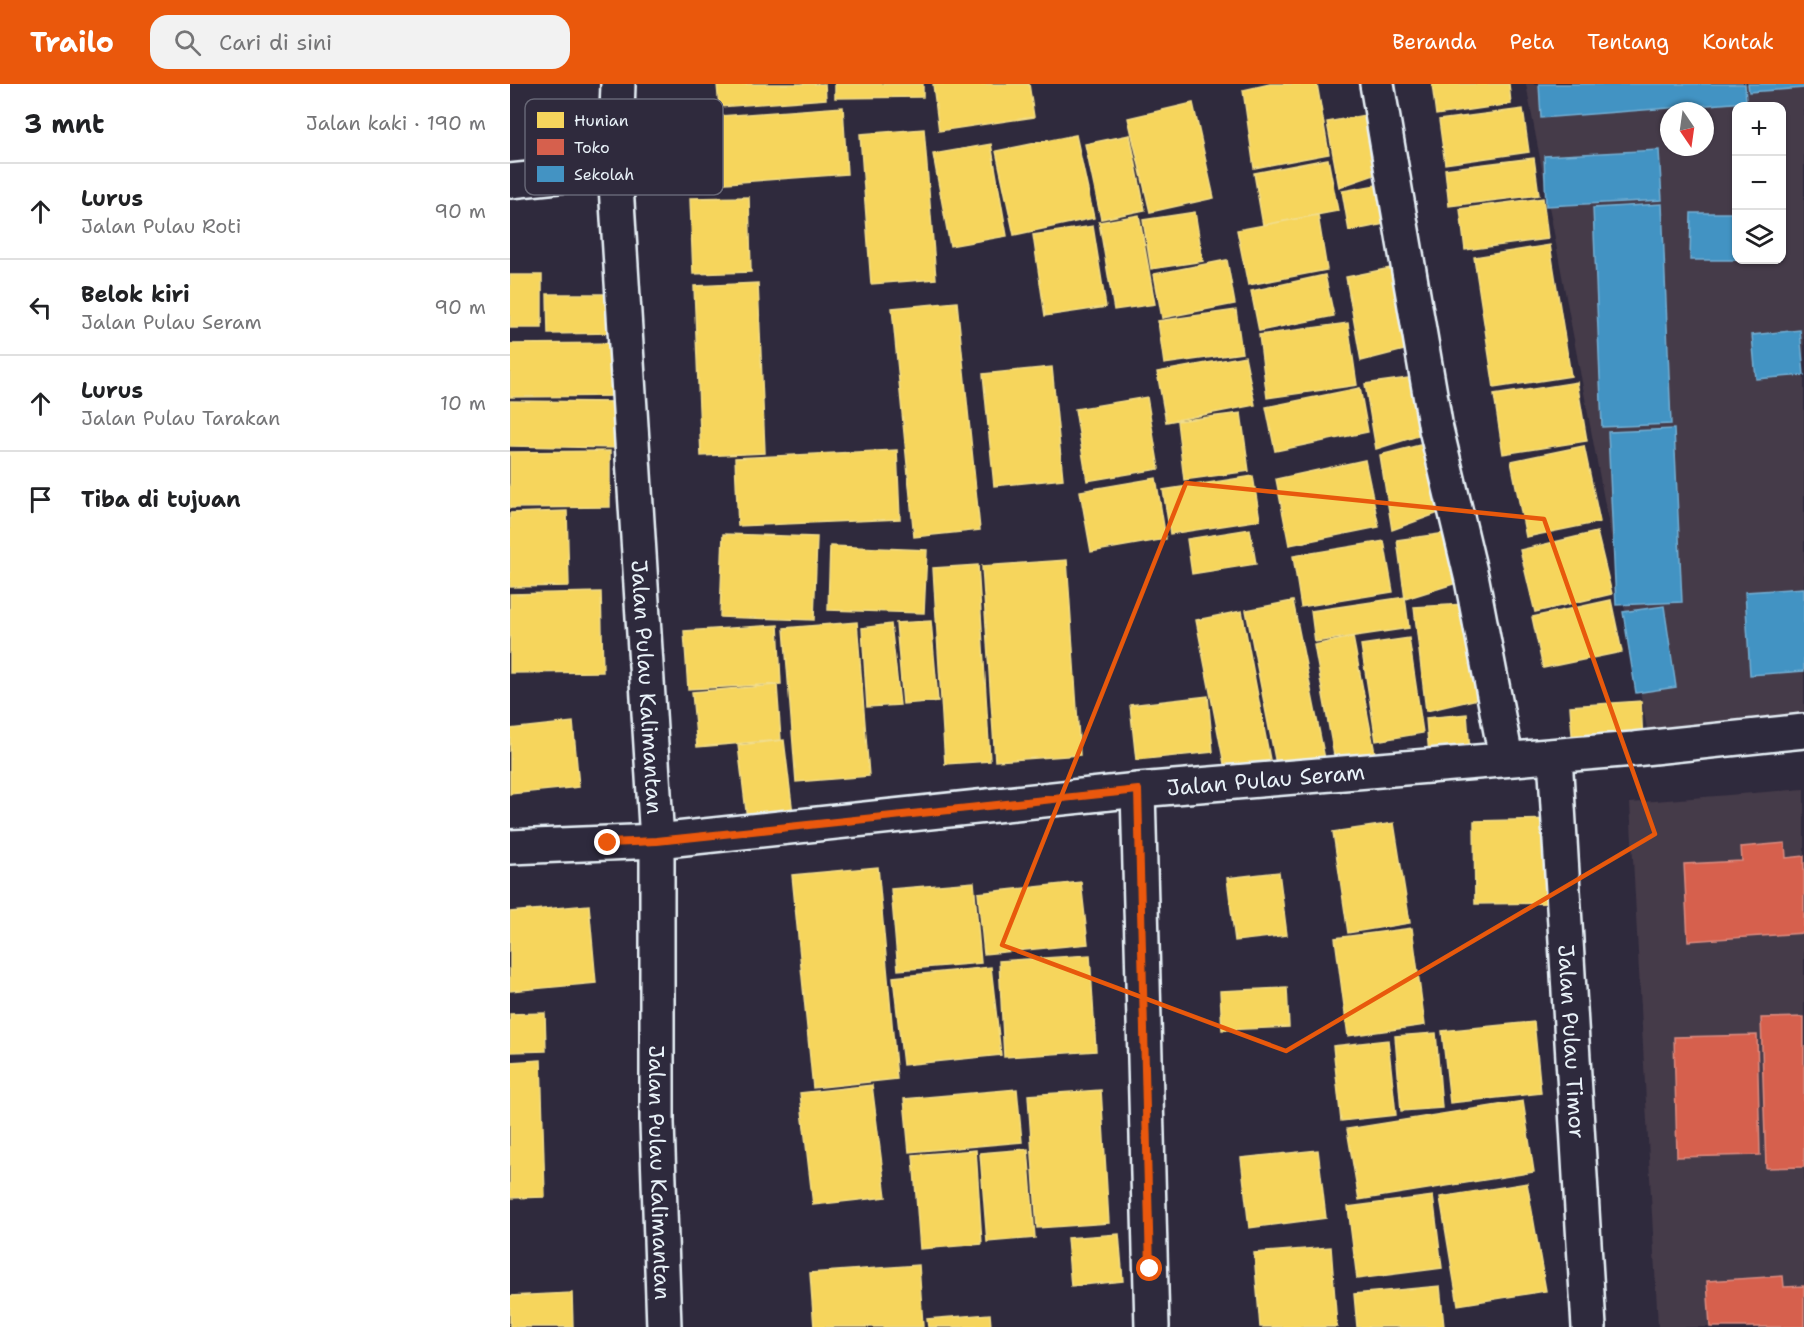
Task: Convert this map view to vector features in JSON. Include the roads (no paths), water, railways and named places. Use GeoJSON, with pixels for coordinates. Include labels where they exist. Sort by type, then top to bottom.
{"type":"FeatureCollection","features":[{"type":"Feature","properties":{"kind":"street","name":"Jalan Pulau Kalimantan"},"geometry":{"type":"LineString","coordinates":[[617,99],[618,84]]}},
{"type":"Feature","properties":{"kind":"street"},"geometry":{"type":"LineString","coordinates":[[1377,84],[1436,429],[1472,580],[1506,758]]}},
{"type":"Feature","properties":{"kind":"street"},"geometry":{"type":"LineString","coordinates":[[510,181],[525,179]]}},
{"type":"Feature","properties":{"kind":"street","name":"Jalan Pulau Kalimantan"},"geometry":{"type":"LineString","coordinates":[[617,195],[657,841],[657,1123],[664,1327]]}},
{"type":"Feature","properties":{"kind":"street","name":"Jalan Pulau Seram"},"geometry":{"type":"LineString","coordinates":[[510,847],[657,841],[1138,790],[1414,768],[1506,758],[1555,756],[1804,731]]}},
{"type":"Feature","properties":{"kind":"street","name":"Jalan Pulau Timor"},"geometry":{"type":"LineString","coordinates":[[1555,756],[1589,1327]]}},
{"type":"Feature","properties":{"kind":"street"},"geometry":{"type":"LineString","coordinates":[[1138,790],[1152,1327]]}}]}
